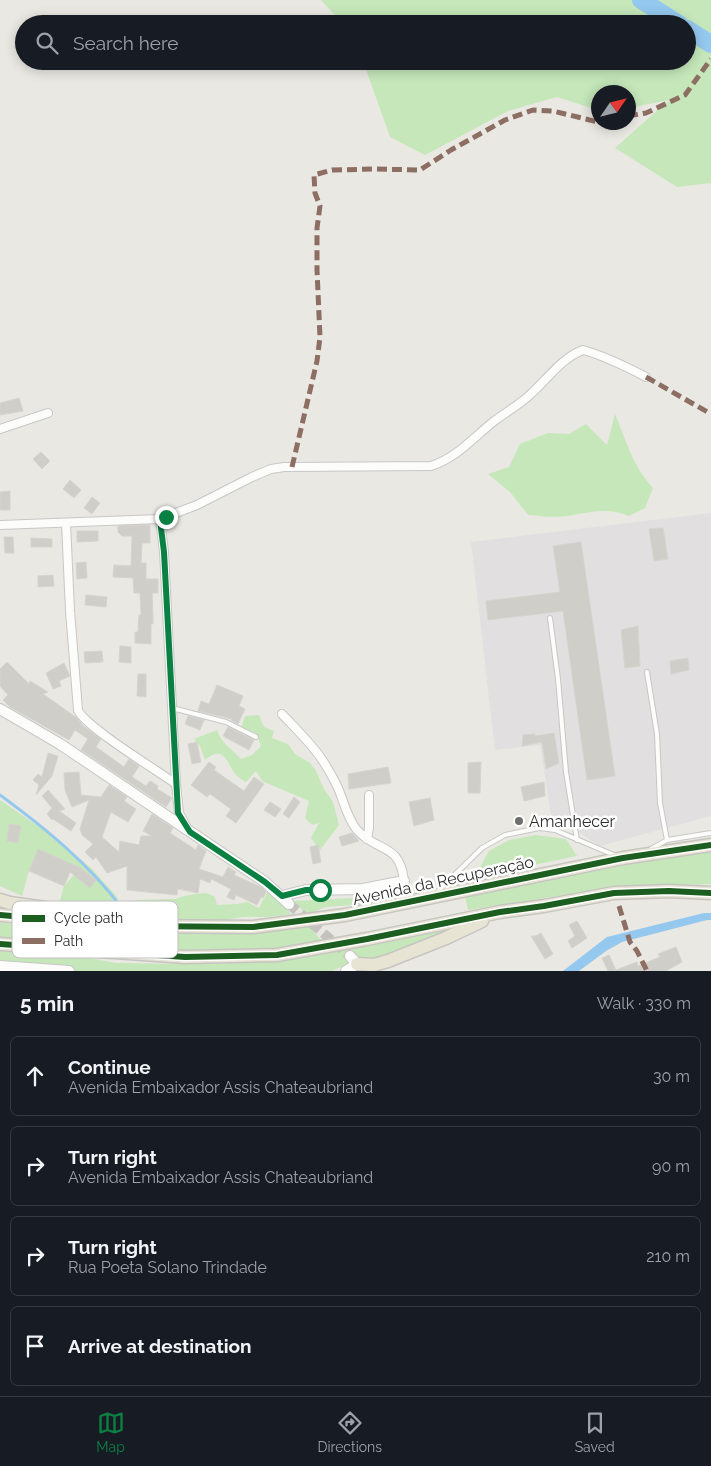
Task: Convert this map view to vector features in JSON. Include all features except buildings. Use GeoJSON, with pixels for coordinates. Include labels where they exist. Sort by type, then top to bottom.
{"type":"FeatureCollection","features":[{"type":"Feature","properties":{"kind":"highway","name":"Avenida da Recuperação"},"geometry":{"type":"LineString","coordinates":[[178,926],[253,927],[345,915],[624,858],[711,845]]}},
{"type":"Feature","properties":{"kind":"highway"},"geometry":{"type":"LineString","coordinates":[[178,958],[277,955],[367,940],[500,912],[631,892],[711,893]]}},
{"type":"Feature","properties":{"kind":"highway"},"geometry":{"type":"LineString","coordinates":[[351,964],[377,968],[388,961],[446,938],[500,912]]}},
{"type":"Feature","properties":{"kind":"main road"},"geometry":{"type":"LineString","coordinates":[[0,709],[60,744],[265,882],[289,904]]}},
{"type":"Feature","properties":{"kind":"main road"},"geometry":{"type":"LineString","coordinates":[[282,896],[306,890],[363,889],[404,881],[406,902]]}},
{"type":"Feature","properties":{"kind":"main road"},"geometry":{"type":"LineString","coordinates":[[0,966],[69,971]]}},
{"type":"Feature","properties":{"kind":"street"},"geometry":{"type":"LineString","coordinates":[[0,525],[160,520],[197,505],[228,488],[271,469],[284,467],[431,466],[441,463],[531,394],[566,360],[583,350],[617,362],[646,377]]}},
{"type":"Feature","properties":{"kind":"street"},"geometry":{"type":"LineString","coordinates":[[0,429],[48,413]]}},
{"type":"Feature","properties":{"kind":"street"},"geometry":{"type":"LineString","coordinates":[[160,520],[164,552],[178,813],[190,832]]}},
{"type":"Feature","properties":{"kind":"street"},"geometry":{"type":"LineString","coordinates":[[66,523],[70,611],[80,716],[176,784]]}},
{"type":"Feature","properties":{"kind":"street"},"geometry":{"type":"LineString","coordinates":[[282,714],[322,760],[338,788],[348,814],[357,830],[367,839],[389,850],[398,859],[403,870],[404,881]]}},
{"type":"Feature","properties":{"kind":"street"},"geometry":{"type":"LineString","coordinates":[[367,839],[369,795]]}},
{"type":"Feature","properties":{"kind":"lane"},"geometry":{"type":"LineString","coordinates":[[550,618],[558,679],[566,772],[577,840]]}},
{"type":"Feature","properties":{"kind":"lane"},"geometry":{"type":"LineString","coordinates":[[647,672],[657,734],[660,803],[667,840]]}},
{"type":"Feature","properties":{"kind":"lane"},"geometry":{"type":"LineString","coordinates":[[172,708],[226,722],[256,737]]}},
{"type":"Feature","properties":{"kind":"lane"},"geometry":{"type":"LineString","coordinates":[[432,897],[482,848],[505,835],[539,828],[547,828],[624,858]]}},
{"type":"Feature","properties":{"kind":"lane"},"geometry":{"type":"LineString","coordinates":[[640,855],[667,840],[711,833]]}},
{"type":"Feature","properties":{"kind":"shaded area"},"geometry":{"type":"Polygon","coordinates":[[[711,513],[711,816],[600,846],[551,815],[540,745],[495,750],[471,542],[711,513]]]}},
{"type":"Feature","properties":{"kind":"green space"},"geometry":{"type":"Polygon","coordinates":[[[321,0],[711,0],[711,183],[677,187],[615,148],[669,100],[636,107],[636,85],[591,85],[591,108],[557,97],[508,111],[425,155],[390,137],[366,70],[696,70],[696,15],[335,15],[321,0]]]}},
{"type":"Feature","properties":{"kind":"green space"},"geometry":{"type":"Polygon","coordinates":[[[615,414],[635,462],[653,488],[645,508],[629,516],[608,511],[551,517],[528,515],[510,492],[488,474],[509,467],[520,444],[548,433],[569,434],[586,424],[607,445],[615,414]]]}},
{"type":"Feature","properties":{"kind":"green space"},"geometry":{"type":"Polygon","coordinates":[[[259,715],[264,727],[274,731],[272,738],[288,744],[295,754],[310,763],[333,802],[339,825],[320,850],[311,838],[319,823],[312,825],[305,818],[309,801],[262,781],[256,771],[246,782],[234,773],[222,755],[212,755],[205,760],[200,746],[194,739],[217,730],[224,742],[241,759],[252,755],[261,746],[256,733],[241,729],[245,716],[259,715]]]}},
{"type":"Feature","properties":{"kind":"green space"},"geometry":{"type":"Polygon","coordinates":[[[0,800],[54,837],[92,869],[118,898],[115,901],[60,901],[64,886],[74,875],[90,888],[96,880],[80,868],[29,871],[22,896],[0,886],[0,800]]]}},
{"type":"Feature","properties":{"kind":"green space"},"geometry":{"type":"Polygon","coordinates":[[[536,835],[566,839],[577,856],[475,877],[489,851],[509,840],[536,835]]]}},
{"type":"Feature","properties":{"kind":"green space"},"geometry":{"type":"Polygon","coordinates":[[[711,850],[711,884],[615,887],[468,910],[465,896],[652,857],[711,850]]]}},
{"type":"Feature","properties":{"kind":"green space"},"geometry":{"type":"Polygon","coordinates":[[[269,889],[291,914],[269,917],[243,917],[212,922],[178,921],[178,901],[135,901],[176,899],[206,893],[215,897],[217,905],[247,902],[259,908],[269,889]]]}},
{"type":"Feature","properties":{"kind":"green space"},"geometry":{"type":"Polygon","coordinates":[[[383,890],[390,894],[377,901],[326,907],[310,913],[304,911],[293,901],[354,898],[383,890]]]}},
{"type":"Feature","properties":{"kind":"green space"},"geometry":{"type":"Polygon","coordinates":[[[0,923],[12,924],[12,938],[0,937],[0,923]]]}},
{"type":"Feature","properties":{"kind":"green space"},"geometry":{"type":"Polygon","coordinates":[[[462,926],[387,960],[355,961],[332,971],[71,971],[0,964],[0,951],[12,952],[12,958],[89,958],[116,963],[192,964],[243,963],[365,947],[462,926]]]}},
{"type":"Feature","properties":{"kind":"green space"},"geometry":{"type":"Polygon","coordinates":[[[309,927],[323,942],[254,950],[178,951],[178,932],[219,934],[309,927]]]}},
{"type":"Feature","properties":{"kind":"water"},"geometry":{"type":"Polygon","coordinates":[[[704,913],[711,913],[711,920],[622,942],[579,971],[563,971],[607,937],[704,913]]]}},
{"type":"Feature","properties":{"kind":"waterway"},"geometry":{"type":"LineString","coordinates":[[641,0],[665,15]]}},
{"type":"Feature","properties":{"kind":"waterway"},"geometry":{"type":"LineString","coordinates":[[696,35],[711,44]]}},
{"type":"Feature","properties":{"kind":"waterway"},"geometry":{"type":"LineString","coordinates":[[0,795],[65,847],[95,876],[117,901]]}},
{"type":"Feature","properties":{"kind":"tunnel"},"geometry":{"type":"LineString","coordinates":[[289,904],[350,956]]}},
{"type":"Feature","properties":{"kind":"marked path"},"geometry":{"type":"LineString","coordinates":[[636,115],[646,113],[685,95],[711,59]]}},
{"type":"Feature","properties":{"kind":"marked path"},"geometry":{"type":"LineString","coordinates":[[292,467],[317,361],[320,337],[317,270],[317,228],[320,206],[315,193],[314,175],[332,170],[420,170],[451,150],[505,120],[533,110],[553,111],[591,120]]}},
{"type":"Feature","properties":{"kind":"marked path"},"geometry":{"type":"LineString","coordinates":[[646,377],[711,414]]}},
{"type":"Feature","properties":{"kind":"marked path"},"geometry":{"type":"LineString","coordinates":[[619,906],[630,942],[647,971]]}},
{"type":"Feature","properties":{"kind":"cycle path"},"geometry":{"type":"LineString","coordinates":[[178,926],[253,927],[345,915],[623,858],[711,845]]}},
{"type":"Feature","properties":{"kind":"cycle path"},"geometry":{"type":"LineString","coordinates":[[178,957],[277,955],[500,912],[614,893],[669,891],[711,893]]}},
{"type":"Feature","properties":{"kind":"cycle path"},"geometry":{"type":"LineString","coordinates":[[0,915],[12,916]]}},
{"type":"Feature","properties":{"kind":"cycle path"},"geometry":{"type":"LineString","coordinates":[[0,944],[12,945]]}},
{"type":"Feature","properties":{"kind":"place","name":"Amanhecer"},"geometry":{"type":"Point","coordinates":[519,821]}},
{"type":"Feature","properties":{"kind":"route"},"geometry":{"type":"LineString","coordinates":[[166,517],[160,520],[164,552],[178,813],[190,832],[265,882],[282,896],[306,890],[320,890]]}}]}
